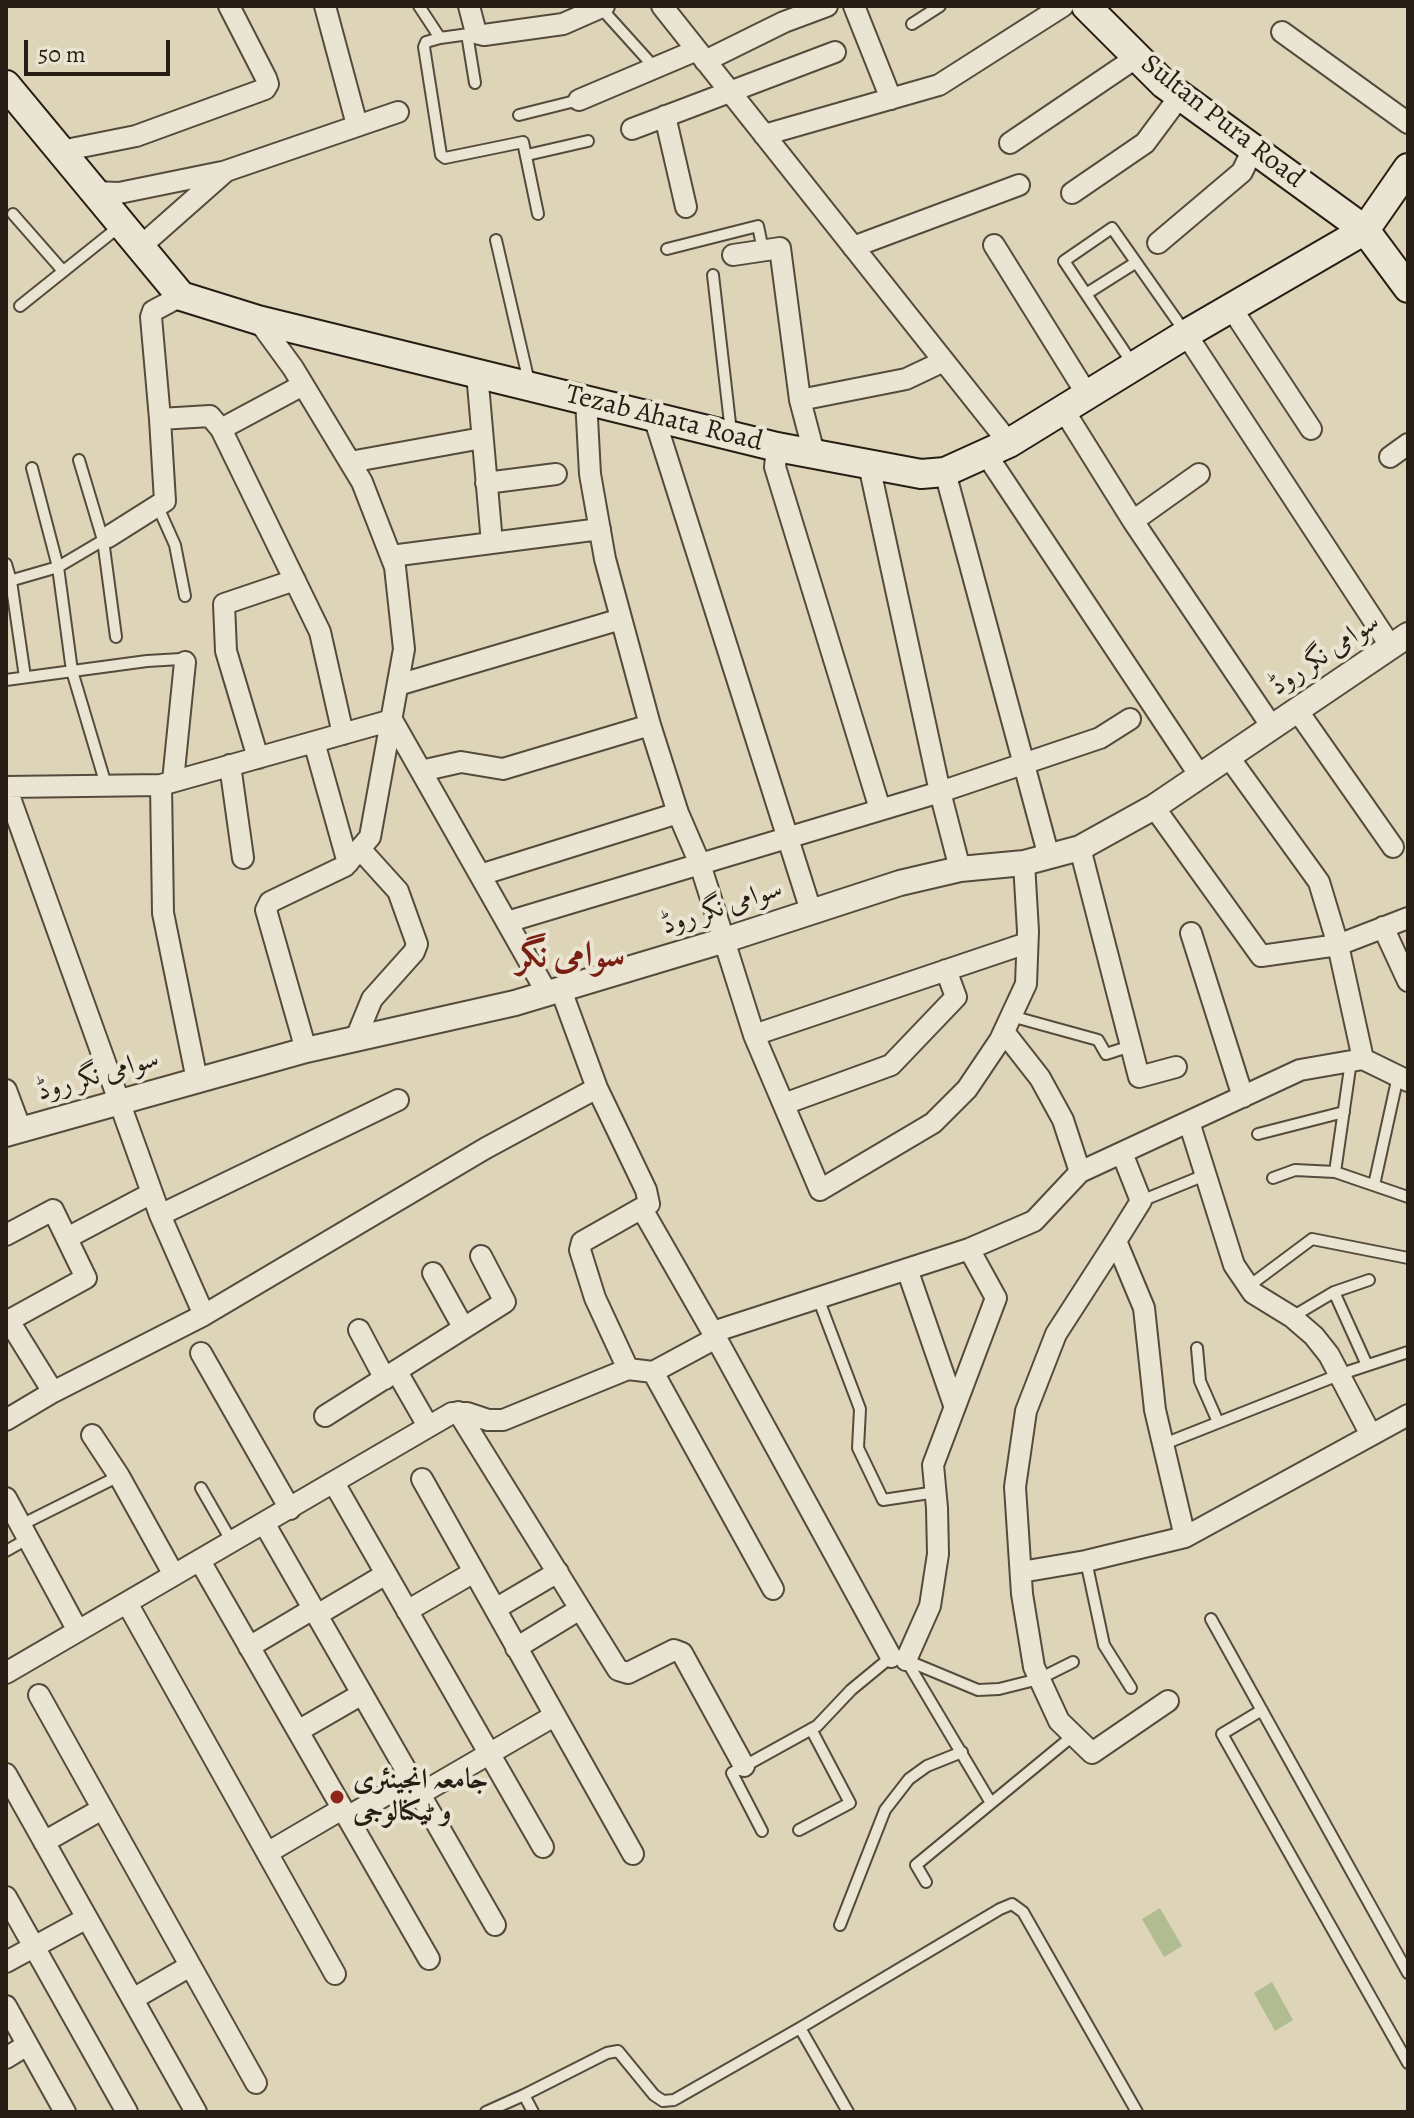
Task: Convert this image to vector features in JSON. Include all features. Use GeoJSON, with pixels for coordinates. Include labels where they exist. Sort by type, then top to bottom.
{"type":"FeatureCollection","features":[{"type":"Feature","properties":{"kind":"main road","name":"Sultan Pura Road"},"geometry":{"type":"LineString","coordinates":[[1086,6],[1180,96],[1365,230],[1408,288]]}},
{"type":"Feature","properties":{"kind":"main road"},"geometry":{"type":"LineString","coordinates":[[6,85],[181,296]]}},
{"type":"Feature","properties":{"kind":"main road"},"geometry":{"type":"LineString","coordinates":[[1365,230],[1408,168]]}},
{"type":"Feature","properties":{"kind":"main road","name":"Tezab Ahata Road"},"geometry":{"type":"LineString","coordinates":[[181,296],[258,320],[777,447],[921,474],[945,472],[998,449],[1186,334],[1365,230]]}},
{"type":"Feature","properties":{"kind":"street"},"geometry":{"type":"LineString","coordinates":[[61,151],[136,136],[265,89],[268,84],[266,78],[229,6]]}},
{"type":"Feature","properties":{"kind":"street"},"geometry":{"type":"LineString","coordinates":[[325,6],[357,125]]}},
{"type":"Feature","properties":{"kind":"street"},"geometry":{"type":"LineString","coordinates":[[469,6],[472,34],[484,35],[563,24],[602,7]]}},
{"type":"Feature","properties":{"kind":"street"},"geometry":{"type":"LineString","coordinates":[[662,6],[944,361],[1200,776]]}},
{"type":"Feature","properties":{"kind":"street"},"geometry":{"type":"LineString","coordinates":[[579,100],[655,68],[701,55],[780,14],[827,6]]}},
{"type":"Feature","properties":{"kind":"street"},"geometry":{"type":"LineString","coordinates":[[854,6],[891,99]]}},
{"type":"Feature","properties":{"kind":"street"},"geometry":{"type":"LineString","coordinates":[[764,135],[939,85],[1063,6]]}},
{"type":"Feature","properties":{"kind":"street"},"geometry":{"type":"LineString","coordinates":[[1282,32],[1408,123]]}},
{"type":"Feature","properties":{"kind":"street"},"geometry":{"type":"LineString","coordinates":[[632,129],[835,52]]}},
{"type":"Feature","properties":{"kind":"street"},"geometry":{"type":"LineString","coordinates":[[1010,143],[1137,57]]}},
{"type":"Feature","properties":{"kind":"street"},"geometry":{"type":"LineString","coordinates":[[1072,193],[1145,143],[1180,96]]}},
{"type":"Feature","properties":{"kind":"street"},"geometry":{"type":"LineString","coordinates":[[94,192],[119,193],[226,171],[398,112]]}},
{"type":"Feature","properties":{"kind":"street"},"geometry":{"type":"LineString","coordinates":[[665,116],[686,207]]}},
{"type":"Feature","properties":{"kind":"street"},"geometry":{"type":"LineString","coordinates":[[1158,243],[1242,172],[1253,149]]}},
{"type":"Feature","properties":{"kind":"street"},"geometry":{"type":"LineString","coordinates":[[140,247],[226,171]]}},
{"type":"Feature","properties":{"kind":"street"},"geometry":{"type":"LineString","coordinates":[[853,247],[1019,185]]}},
{"type":"Feature","properties":{"kind":"street"},"geometry":{"type":"LineString","coordinates":[[994,245],[1088,396]]}},
{"type":"Feature","properties":{"kind":"street"},"geometry":{"type":"LineString","coordinates":[[733,255],[780,248],[800,400],[814,453]]}},
{"type":"Feature","properties":{"kind":"street"},"geometry":{"type":"LineString","coordinates":[[106,538],[165,500],[151,317],[153,311],[181,296]]}},
{"type":"Feature","properties":{"kind":"street"},"geometry":{"type":"LineString","coordinates":[[1232,309],[1311,429]]}},
{"type":"Feature","properties":{"kind":"street"},"geometry":{"type":"LineString","coordinates":[[258,320],[303,385],[362,482],[395,567],[404,649],[370,837],[354,856],[270,902],[266,910],[306,1050]]}},
{"type":"Feature","properties":{"kind":"street"},"geometry":{"type":"LineString","coordinates":[[1186,334],[1400,641]]}},
{"type":"Feature","properties":{"kind":"street"},"geometry":{"type":"LineString","coordinates":[[800,400],[906,379],[944,361]]}},
{"type":"Feature","properties":{"kind":"street"},"geometry":{"type":"LineString","coordinates":[[477,373],[492,543]]}},
{"type":"Feature","properties":{"kind":"street"},"geometry":{"type":"LineString","coordinates":[[221,429],[303,385]]}},
{"type":"Feature","properties":{"kind":"street"},"geometry":{"type":"LineString","coordinates":[[586,399],[590,474],[600,529],[650,725],[678,813],[700,864],[754,1035],[820,1190],[933,1123],[967,1089],[1008,1024],[1026,984],[1024,863]]}},
{"type":"Feature","properties":{"kind":"street"},"geometry":{"type":"LineString","coordinates":[[1063,409],[1133,521],[1272,727]]}},
{"type":"Feature","properties":{"kind":"street"},"geometry":{"type":"LineString","coordinates":[[160,419],[210,416],[221,429],[320,632],[343,734]]}},
{"type":"Feature","properties":{"kind":"street"},"geometry":{"type":"LineString","coordinates":[[654,417],[811,911]]}},
{"type":"Feature","properties":{"kind":"street"},"geometry":{"type":"LineString","coordinates":[[350,462],[482,438]]}},
{"type":"Feature","properties":{"kind":"street"},"geometry":{"type":"LineString","coordinates":[[1390,457],[1408,444]]}},
{"type":"Feature","properties":{"kind":"street"},"geometry":{"type":"LineString","coordinates":[[777,447],[775,467],[880,809]]}},
{"type":"Feature","properties":{"kind":"street"},"geometry":{"type":"LineString","coordinates":[[869,465],[940,792],[960,869]]}},
{"type":"Feature","properties":{"kind":"street"},"geometry":{"type":"LineString","coordinates":[[945,472],[1049,857]]}},
{"type":"Feature","properties":{"kind":"street"},"geometry":{"type":"LineString","coordinates":[[486,483],[556,474]]}},
{"type":"Feature","properties":{"kind":"street"},"geometry":{"type":"LineString","coordinates":[[1133,521],[1199,474]]}},
{"type":"Feature","properties":{"kind":"street"},"geometry":{"type":"LineString","coordinates":[[391,556],[600,529]]}},
{"type":"Feature","properties":{"kind":"street"},"geometry":{"type":"LineString","coordinates":[[258,758],[226,651],[224,603],[295,580]]}},
{"type":"Feature","properties":{"kind":"street"},"geometry":{"type":"LineString","coordinates":[[398,685],[621,619]]}},
{"type":"Feature","properties":{"kind":"street","name":"سوامی نگر روڈ"},"geometry":{"type":"LineString","coordinates":[[14,1132],[119,1100],[306,1050],[515,1003],[900,883],[960,869],[1024,863],[1080,848],[1154,807],[1400,641]]}},
{"type":"Feature","properties":{"kind":"street"},"geometry":{"type":"LineString","coordinates":[[185,662],[167,783],[163,913],[197,1080]]}},
{"type":"Feature","properties":{"kind":"street"},"geometry":{"type":"LineString","coordinates":[[1297,710],[1393,847]]}},
{"type":"Feature","properties":{"kind":"street"},"geometry":{"type":"LineString","coordinates":[[507,922],[940,792],[1100,738],[1130,719]]}},
{"type":"Feature","properties":{"kind":"street"},"geometry":{"type":"LineString","coordinates":[[204,1315],[160,1215],[6,787],[167,783],[392,720]]}},
{"type":"Feature","properties":{"kind":"street"},"geometry":{"type":"LineString","coordinates":[[392,720],[507,922],[554,991],[646,1190],[649,1204],[582,1242],[580,1250],[595,1298],[628,1369]]}},
{"type":"Feature","properties":{"kind":"street"},"geometry":{"type":"LineString","coordinates":[[421,771],[461,762],[503,769],[650,725]]}},
{"type":"Feature","properties":{"kind":"street"},"geometry":{"type":"LineString","coordinates":[[314,742],[354,856],[398,891],[417,944],[414,952],[372,999],[356,1038]]}},
{"type":"Feature","properties":{"kind":"street"},"geometry":{"type":"LineString","coordinates":[[1228,756],[1319,882],[1338,945],[1357,1060]]}},
{"type":"Feature","properties":{"kind":"street"},"geometry":{"type":"LineString","coordinates":[[230,765],[243,858]]}},
{"type":"Feature","properties":{"kind":"street"},"geometry":{"type":"LineString","coordinates":[[1154,807],[1261,956],[1338,945],[1408,918]]}},
{"type":"Feature","properties":{"kind":"street"},"geometry":{"type":"LineString","coordinates":[[480,875],[678,813]]}},
{"type":"Feature","properties":{"kind":"street"},"geometry":{"type":"LineString","coordinates":[[1080,848],[1139,1077],[1176,1067]]}},
{"type":"Feature","properties":{"kind":"street"},"geometry":{"type":"LineString","coordinates":[[1383,927],[1408,981]]}},
{"type":"Feature","properties":{"kind":"street"},"geometry":{"type":"LineString","coordinates":[[1191,933],[1243,1097]]}},
{"type":"Feature","properties":{"kind":"street"},"geometry":{"type":"LineString","coordinates":[[754,1035],[1027,943]]}},
{"type":"Feature","properties":{"kind":"street"},"geometry":{"type":"LineString","coordinates":[[784,1104],[891,1065],[956,997],[946,970]]}},
{"type":"Feature","properties":{"kind":"street"},"geometry":{"type":"LineString","coordinates":[[1008,1024],[1063,1120],[1080,1172]]}},
{"type":"Feature","properties":{"kind":"street"},"geometry":{"type":"LineString","coordinates":[[8,1667],[78,1631],[428,1426],[458,1412],[488,1420],[503,1420],[628,1369],[653,1372],[715,1335],[969,1249],[1034,1221],[1080,1172],[1300,1070],[1357,1060],[1403,1079]]}},
{"type":"Feature","properties":{"kind":"street"},"geometry":{"type":"LineString","coordinates":[[6,1420],[53,1392],[204,1315],[486,1148],[597,1088]]}},
{"type":"Feature","properties":{"kind":"street"},"geometry":{"type":"LineString","coordinates":[[6,1090],[14,1132]]}},
{"type":"Feature","properties":{"kind":"street"},"geometry":{"type":"LineString","coordinates":[[160,1215],[398,1100]]}},
{"type":"Feature","properties":{"kind":"street"},"geometry":{"type":"LineString","coordinates":[[1189,1122],[1234,1265],[1253,1293],[1292,1317],[1314,1336],[1341,1374],[1371,1435]]}},
{"type":"Feature","properties":{"kind":"street"},"geometry":{"type":"LineString","coordinates":[[1122,1153],[1141,1201],[1056,1334],[1026,1411],[1015,1487],[1021,1572],[1034,1667],[1059,1721],[1092,1753],[1168,1701]]}},
{"type":"Feature","properties":{"kind":"street"},"geometry":{"type":"LineString","coordinates":[[67,1238],[152,1193]]}},
{"type":"Feature","properties":{"kind":"street"},"geometry":{"type":"LineString","coordinates":[[642,1209],[898,1658],[930,1606],[938,1554],[933,1465],[996,1298],[969,1249]]}},
{"type":"Feature","properties":{"kind":"street"},"geometry":{"type":"LineString","coordinates":[[6,1235],[53,1210],[86,1278],[8,1322],[53,1392]]}},
{"type":"Feature","properties":{"kind":"street"},"geometry":{"type":"LineString","coordinates":[[1116,1241],[1144,1308],[1155,1410],[1185,1537]]}},
{"type":"Feature","properties":{"kind":"street"},"geometry":{"type":"LineString","coordinates":[[325,1416],[505,1302],[481,1256]]}},
{"type":"Feature","properties":{"kind":"street"},"geometry":{"type":"LineString","coordinates":[[907,1269],[954,1405]]}},
{"type":"Feature","properties":{"kind":"street"},"geometry":{"type":"LineString","coordinates":[[433,1273],[463,1327]]}},
{"type":"Feature","properties":{"kind":"street"},"geometry":{"type":"LineString","coordinates":[[359,1330],[428,1426]]}},
{"type":"Feature","properties":{"kind":"street"},"geometry":{"type":"LineString","coordinates":[[201,1353],[290,1509]]}},
{"type":"Feature","properties":{"kind":"street"},"geometry":{"type":"LineString","coordinates":[[653,1372],[773,1589]]}},
{"type":"Feature","properties":{"kind":"street"},"geometry":{"type":"LineString","coordinates":[[458,1412],[618,1670],[622,1673],[674,1650],[682,1653],[744,1766]]}},
{"type":"Feature","properties":{"kind":"street"},"geometry":{"type":"LineString","coordinates":[[1021,1572],[1086,1561],[1185,1537],[1408,1415]]}},
{"type":"Feature","properties":{"kind":"street"},"geometry":{"type":"LineString","coordinates":[[92,1435],[119,1476],[174,1575]]}},
{"type":"Feature","properties":{"kind":"street"},"geometry":{"type":"LineString","coordinates":[[422,1479],[633,1854]]}},
{"type":"Feature","properties":{"kind":"street"},"geometry":{"type":"LineString","coordinates":[[334,1483],[543,1847]]}},
{"type":"Feature","properties":{"kind":"street"},"geometry":{"type":"LineString","coordinates":[[6,1498],[78,1631]]}},
{"type":"Feature","properties":{"kind":"street"},"geometry":{"type":"LineString","coordinates":[[264,1523],[495,1925]]}},
{"type":"Feature","properties":{"kind":"street"},"geometry":{"type":"LineString","coordinates":[[200,1561],[429,1959]]}},
{"type":"Feature","properties":{"kind":"street"},"geometry":{"type":"LineString","coordinates":[[407,1611],[474,1572]]}},
{"type":"Feature","properties":{"kind":"street"},"geometry":{"type":"LineString","coordinates":[[495,1609],[558,1572]]}},
{"type":"Feature","properties":{"kind":"street"},"geometry":{"type":"LineString","coordinates":[[249,1647],[386,1574]]}},
{"type":"Feature","properties":{"kind":"street"},"geometry":{"type":"LineString","coordinates":[[127,1603],[335,1974]]}},
{"type":"Feature","properties":{"kind":"street"},"geometry":{"type":"LineString","coordinates":[[516,1648],[580,1609]]}},
{"type":"Feature","properties":{"kind":"street"},"geometry":{"type":"LineString","coordinates":[[298,1731],[362,1694]]}},
{"type":"Feature","properties":{"kind":"street"},"geometry":{"type":"LineString","coordinates":[[39,1695],[256,2083]]}},
{"type":"Feature","properties":{"kind":"street"},"geometry":{"type":"LineString","coordinates":[[267,1853],[345,1813],[416,1787],[490,1753],[554,1716]]}},
{"type":"Feature","properties":{"kind":"street"},"geometry":{"type":"LineString","coordinates":[[6,1774],[196,2112]]}},
{"type":"Feature","properties":{"kind":"street"},"geometry":{"type":"LineString","coordinates":[[44,1842],[102,1809]]}},
{"type":"Feature","properties":{"kind":"street"},"geometry":{"type":"LineString","coordinates":[[6,1897],[127,2112]]}},
{"type":"Feature","properties":{"kind":"street"},"geometry":{"type":"LineString","coordinates":[[6,1962],[87,1918]]}},
{"type":"Feature","properties":{"kind":"street"},"geometry":{"type":"LineString","coordinates":[[133,1999],[190,1966]]}},
{"type":"Feature","properties":{"kind":"street"},"geometry":{"type":"LineString","coordinates":[[6,2006],[65,2112]]}},
{"type":"Feature","properties":{"kind":"street"},"geometry":{"type":"LineString","coordinates":[[6,2058],[27,2045]]}},
{"type":"Feature","properties":{"kind":"lane"},"geometry":{"type":"LineString","coordinates":[[419,6],[440,38]]}},
{"type":"Feature","properties":{"kind":"lane"},"geometry":{"type":"LineString","coordinates":[[912,24],[940,6]]}},
{"type":"Feature","properties":{"kind":"lane"},"geometry":{"type":"LineString","coordinates":[[602,7],[655,68]]}},
{"type":"Feature","properties":{"kind":"lane"},"geometry":{"type":"LineString","coordinates":[[475,83],[472,34],[426,42],[424,47],[441,155],[445,158],[522,141],[525,143],[538,214]]}},
{"type":"Feature","properties":{"kind":"lane"},"geometry":{"type":"LineString","coordinates":[[519,115],[579,100]]}},
{"type":"Feature","properties":{"kind":"lane"},"geometry":{"type":"LineString","coordinates":[[527,155],[588,141]]}},
{"type":"Feature","properties":{"kind":"lane"},"geometry":{"type":"LineString","coordinates":[[13,214],[63,271]]}},
{"type":"Feature","properties":{"kind":"lane"},"geometry":{"type":"LineString","coordinates":[[20,306],[121,224]]}},
{"type":"Feature","properties":{"kind":"lane"},"geometry":{"type":"LineString","coordinates":[[667,249],[758,226],[763,250]]}},
{"type":"Feature","properties":{"kind":"lane"},"geometry":{"type":"LineString","coordinates":[[1134,366],[1064,261],[1112,228],[1186,334]]}},
{"type":"Feature","properties":{"kind":"lane"},"geometry":{"type":"LineString","coordinates":[[496,240],[530,386]]}},
{"type":"Feature","properties":{"kind":"lane"},"geometry":{"type":"LineString","coordinates":[[1086,294],[1135,263]]}},
{"type":"Feature","properties":{"kind":"lane"},"geometry":{"type":"LineString","coordinates":[[713,275],[732,436]]}},
{"type":"Feature","properties":{"kind":"lane"},"geometry":{"type":"LineString","coordinates":[[79,460],[106,538],[116,637]]}},
{"type":"Feature","properties":{"kind":"lane"},"geometry":{"type":"LineString","coordinates":[[32,468],[58,567],[72,671],[106,785]]}},
{"type":"Feature","properties":{"kind":"lane"},"geometry":{"type":"LineString","coordinates":[[158,507],[175,545],[185,596]]}},
{"type":"Feature","properties":{"kind":"lane"},"geometry":{"type":"LineString","coordinates":[[8,582],[58,567],[106,538]]}},
{"type":"Feature","properties":{"kind":"lane"},"geometry":{"type":"LineString","coordinates":[[6,564],[25,677]]}},
{"type":"Feature","properties":{"kind":"lane"},"geometry":{"type":"LineString","coordinates":[[6,680],[147,661],[181,659],[185,662]]}},
{"type":"Feature","properties":{"kind":"lane"},"geometry":{"type":"LineString","coordinates":[[1008,1024],[1098,1040],[1106,1054],[1131,1046]]}},
{"type":"Feature","properties":{"kind":"lane"},"geometry":{"type":"LineString","coordinates":[[1335,1172],[1344,1112],[1357,1060]]}},
{"type":"Feature","properties":{"kind":"lane"},"geometry":{"type":"LineString","coordinates":[[1374,1185],[1403,1079]]}},
{"type":"Feature","properties":{"kind":"lane"},"geometry":{"type":"LineString","coordinates":[[1258,1134],[1344,1112]]}},
{"type":"Feature","properties":{"kind":"lane"},"geometry":{"type":"LineString","coordinates":[[1273,1178],[1295,1170],[1335,1172],[1408,1197]]}},
{"type":"Feature","properties":{"kind":"lane"},"geometry":{"type":"LineString","coordinates":[[1141,1201],[1205,1175]]}},
{"type":"Feature","properties":{"kind":"lane"},"geometry":{"type":"LineString","coordinates":[[1249,1286],[1312,1239],[1408,1258]]}},
{"type":"Feature","properties":{"kind":"lane"},"geometry":{"type":"LineString","coordinates":[[1292,1317],[1334,1292],[1369,1280]]}},
{"type":"Feature","properties":{"kind":"lane"},"geometry":{"type":"LineString","coordinates":[[1334,1292],[1367,1365]]}},
{"type":"Feature","properties":{"kind":"lane"},"geometry":{"type":"LineString","coordinates":[[818,1298],[860,1409],[858,1448],[883,1500],[936,1492]]}},
{"type":"Feature","properties":{"kind":"lane"},"geometry":{"type":"LineString","coordinates":[[1197,1348],[1200,1381],[1218,1422]]}},
{"type":"Feature","properties":{"kind":"lane"},"geometry":{"type":"LineString","coordinates":[[1164,1444],[1341,1374],[1408,1352]]}},
{"type":"Feature","properties":{"kind":"lane"},"geometry":{"type":"LineString","coordinates":[[6,1551],[25,1531],[119,1476]]}},
{"type":"Feature","properties":{"kind":"lane"},"geometry":{"type":"LineString","coordinates":[[201,1488],[232,1542]]}},
{"type":"Feature","properties":{"kind":"lane"},"geometry":{"type":"LineString","coordinates":[[1086,1561],[1104,1645],[1131,1688]]}},
{"type":"Feature","properties":{"kind":"lane"},"geometry":{"type":"LineString","coordinates":[[1211,1619],[1408,1973]]}},
{"type":"Feature","properties":{"kind":"lane"},"geometry":{"type":"LineString","coordinates":[[898,1658],[978,1690],[999,1689],[1039,1679],[1073,1662]]}},
{"type":"Feature","properties":{"kind":"lane"},"geometry":{"type":"LineString","coordinates":[[762,1831],[732,1773],[811,1729],[898,1658]]}},
{"type":"Feature","properties":{"kind":"lane"},"geometry":{"type":"LineString","coordinates":[[898,1658],[962,1752],[991,1803]]}},
{"type":"Feature","properties":{"kind":"lane"},"geometry":{"type":"LineString","coordinates":[[1262,1710],[1222,1734],[1408,2063]]}},
{"type":"Feature","properties":{"kind":"lane"},"geometry":{"type":"LineString","coordinates":[[799,1830],[850,1803],[811,1729]]}},
{"type":"Feature","properties":{"kind":"lane"},"geometry":{"type":"LineString","coordinates":[[926,1882],[916,1865],[1075,1734]]}},
{"type":"Feature","properties":{"kind":"lane"},"geometry":{"type":"LineString","coordinates":[[840,1925],[885,1810],[909,1779],[927,1766],[962,1752]]}},
{"type":"Feature","properties":{"kind":"lane"},"geometry":{"type":"LineString","coordinates":[[486,2112],[607,2053],[618,2051],[654,2095],[663,2101],[674,2100],[1012,1904],[1023,1912],[1137,2112]]}},
{"type":"Feature","properties":{"kind":"lane"},"geometry":{"type":"LineString","coordinates":[[800,2028],[848,2112]]}},
{"type":"Feature","properties":{"kind":"lane"},"geometry":{"type":"LineString","coordinates":[[524,2095],[533,2112]]}},
{"type":"Feature","properties":{"kind":"green space"},"geometry":{"type":"Polygon","coordinates":[[[1160,1908],[1182,1946],[1164,1957],[1142,1919],[1160,1908]]]}},
{"type":"Feature","properties":{"kind":"green space"},"geometry":{"type":"Polygon","coordinates":[[[1272,1982],[1293,2020],[1275,2031],[1254,1993],[1272,1982]]]}},
{"type":"Feature","properties":{"kind":"place","name":"جامعہ انجینئری و ٹیکنالوجی"},"geometry":{"type":"Point","coordinates":[337,1797]}},
{"type":"Feature","properties":{"kind":"district","name":"سوامی نگر"},"geometry":{"type":"Point","coordinates":[571,957]}}]}
